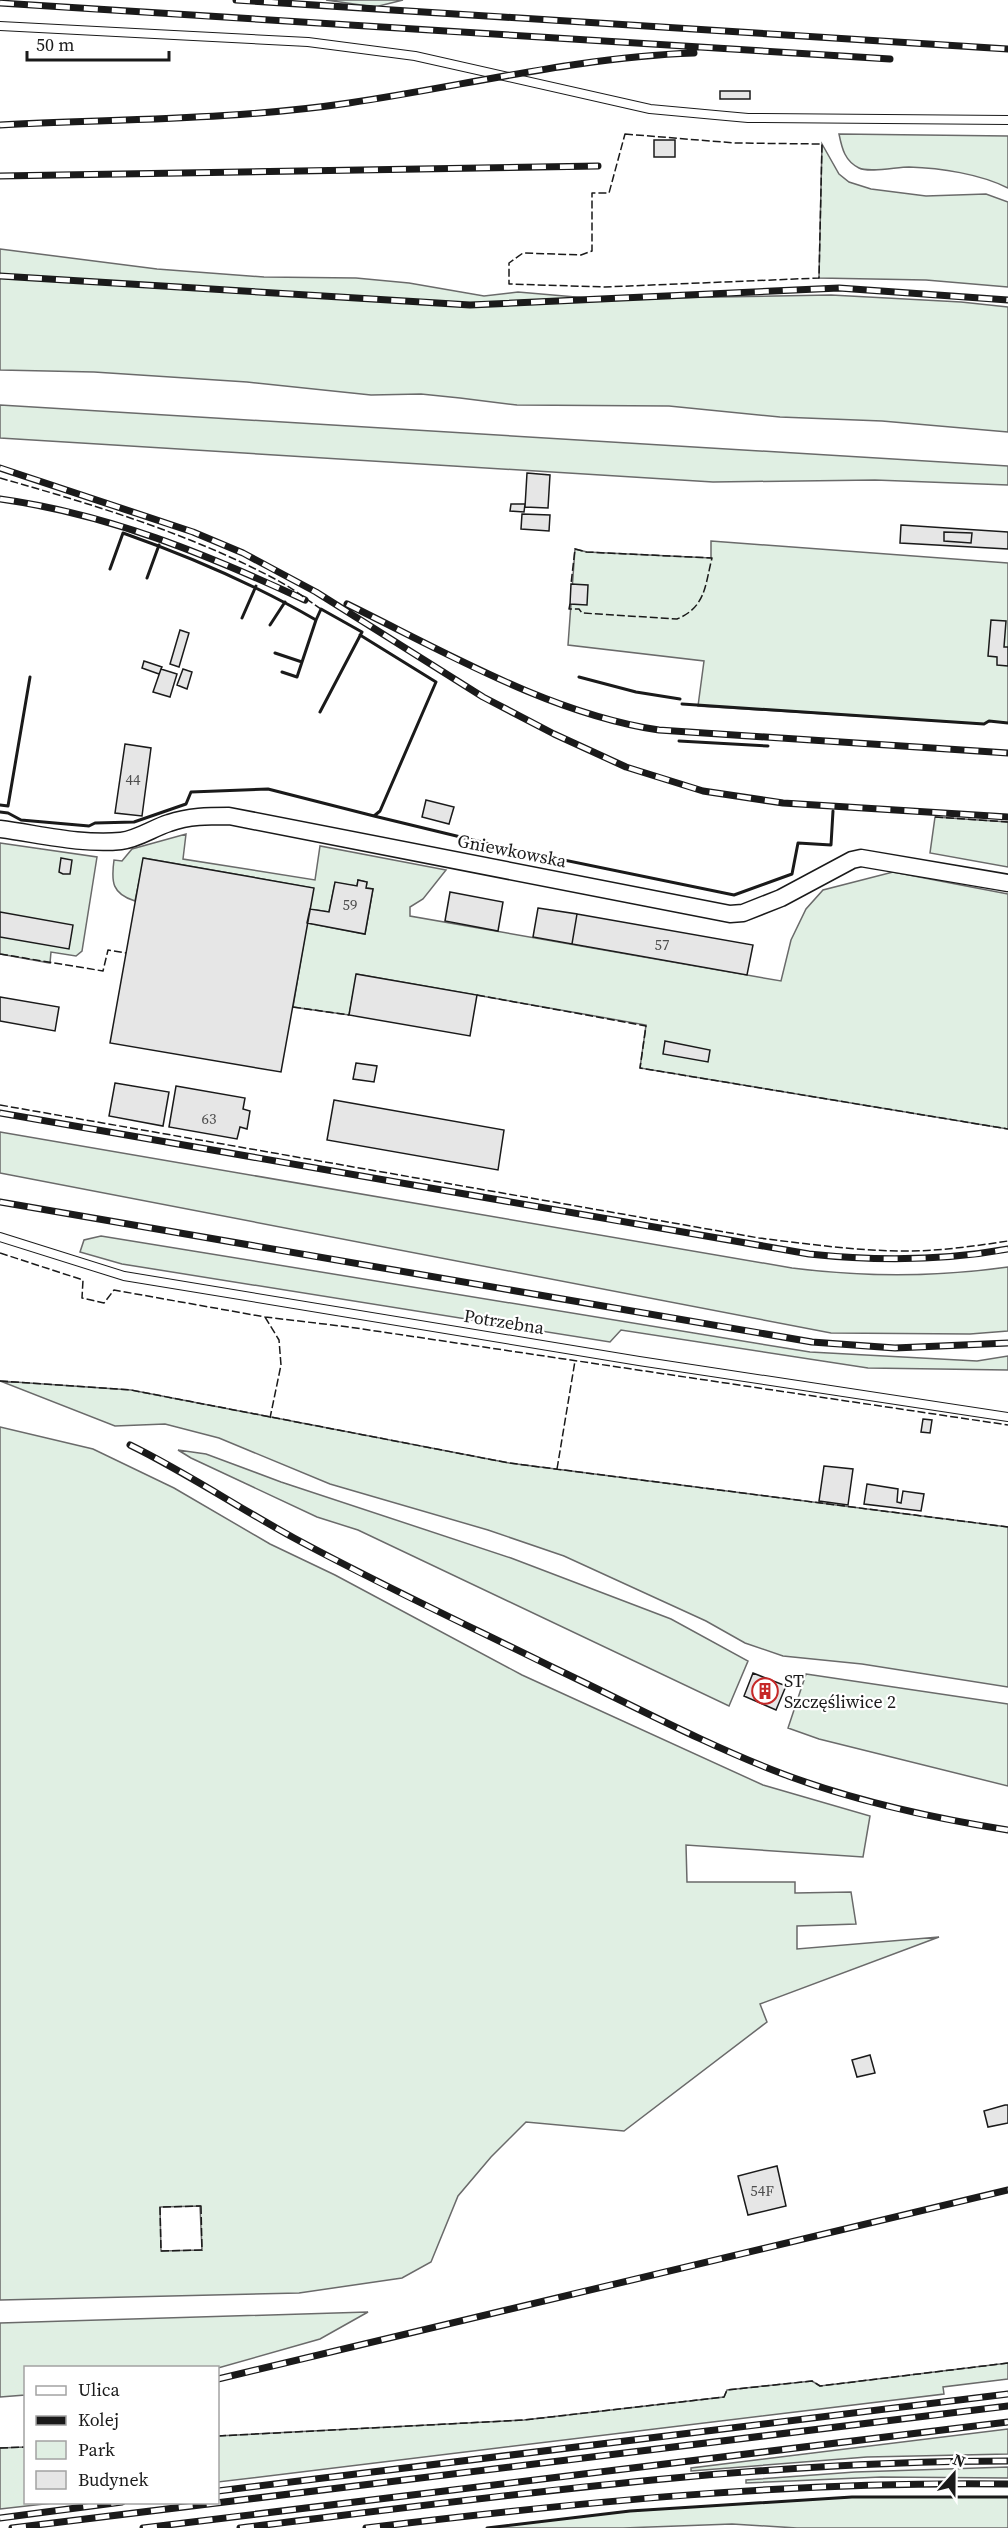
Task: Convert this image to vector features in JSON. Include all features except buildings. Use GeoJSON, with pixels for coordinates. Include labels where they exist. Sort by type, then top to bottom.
{"type":"FeatureCollection","features":[{"type":"Feature","properties":{"kind":"street","name":"Gniewkowska"},"geometry":{"type":"LineString","coordinates":[[0,829],[89,841],[122,841],[169,823],[201,816],[229,816],[730,914],[743,913],[773,902],[852,860],[861,858],[1008,883]]}},
{"type":"Feature","properties":{"kind":"lane"},"geometry":{"type":"LineString","coordinates":[[0,26],[308,42],[415,56],[650,109],[748,118],[1008,120]]}},
{"type":"Feature","properties":{"kind":"lane","name":"Potrzebna"},"geometry":{"type":"LineString","coordinates":[[0,1237],[124,1276],[639,1361],[1008,1417]]}},
{"type":"Feature","properties":{"kind":"green space"},"geometry":{"type":"Polygon","coordinates":[[[326,0],[403,0],[375,7],[326,0]]]}},
{"type":"Feature","properties":{"kind":"green space"},"geometry":{"type":"Polygon","coordinates":[[[839,134],[1008,136],[1008,188],[973,175],[947,170],[909,167],[876,170],[859,168],[850,162],[845,154],[839,134]]]}},
{"type":"Feature","properties":{"kind":"green space"},"geometry":{"type":"Polygon","coordinates":[[[822,144],[839,174],[849,182],[871,189],[926,196],[986,194],[1008,202],[1008,287],[926,280],[819,278],[822,144]]]}},
{"type":"Feature","properties":{"kind":"green space"},"geometry":{"type":"Polygon","coordinates":[[[0,249],[157,269],[264,277],[356,278],[409,283],[484,296],[518,292],[599,299],[831,295],[961,302],[1008,307],[1008,432],[882,421],[780,417],[669,406],[517,405],[421,394],[371,395],[247,382],[94,372],[0,370],[0,249]]]}},
{"type":"Feature","properties":{"kind":"green space"},"geometry":{"type":"Polygon","coordinates":[[[0,405],[1008,466],[1008,485],[875,480],[713,482],[0,438],[0,405]]]}},
{"type":"Feature","properties":{"kind":"green space"},"geometry":{"type":"Polygon","coordinates":[[[711,541],[1008,563],[1008,723],[989,721],[984,724],[698,706],[704,661],[568,645],[575,549],[587,552],[711,558],[711,541]]]}},
{"type":"Feature","properties":{"kind":"green space"},"geometry":{"type":"Polygon","coordinates":[[[935,817],[1008,822],[1008,867],[930,853],[935,817]]]}},
{"type":"Feature","properties":{"kind":"green space"},"geometry":{"type":"Polygon","coordinates":[[[186,834],[183,859],[315,880],[320,846],[446,870],[423,899],[410,907],[410,916],[781,981],[791,940],[806,909],[823,890],[893,872],[1008,894],[1008,1129],[640,1068],[646,1025],[357,974],[349,1015],[293,1007],[307,923],[365,934],[373,889],[366,888],[367,882],[358,880],[357,886],[335,883],[329,912],[310,909],[313,888],[144,858],[135,901],[117,891],[113,881],[114,860],[122,861],[132,849],[186,834]]]}},
{"type":"Feature","properties":{"kind":"green space"},"geometry":{"type":"Polygon","coordinates":[[[0,843],[97,857],[82,951],[76,956],[51,952],[50,963],[0,954],[0,843]]]}},
{"type":"Feature","properties":{"kind":"green space"},"geometry":{"type":"Polygon","coordinates":[[[0,1132],[792,1268],[900,1275],[954,1273],[1008,1267],[1008,1331],[970,1334],[831,1333],[0,1173],[0,1132]]]}},
{"type":"Feature","properties":{"kind":"green space"},"geometry":{"type":"Polygon","coordinates":[[[101,1236],[810,1352],[977,1361],[1008,1356],[1008,1370],[868,1368],[621,1330],[610,1342],[122,1264],[80,1252],[84,1240],[101,1236]]]}},
{"type":"Feature","properties":{"kind":"green space"},"geometry":{"type":"Polygon","coordinates":[[[0,1381],[131,1390],[509,1463],[1008,1527],[1008,1687],[862,1664],[783,1656],[745,1643],[706,1621],[564,1556],[488,1530],[330,1484],[219,1438],[165,1424],[115,1426],[0,1381]]]}},
{"type":"Feature","properties":{"kind":"green space"},"geometry":{"type":"Polygon","coordinates":[[[0,1427],[93,1449],[174,1488],[270,1544],[335,1575],[522,1675],[763,1785],[870,1816],[863,1857],[686,1845],[687,1882],[795,1882],[795,1893],[851,1892],[856,1924],[797,1926],[797,1949],[939,1937],[760,2004],[767,2022],[624,2131],[526,2122],[491,2157],[458,2196],[431,2262],[402,2278],[299,2293],[0,2300],[0,1427]],[[200,2206],[160,2207],[161,2251],[202,2250],[200,2206]]]}},
{"type":"Feature","properties":{"kind":"green space"},"geometry":{"type":"Polygon","coordinates":[[[178,1450],[206,1454],[281,1482],[511,1558],[671,1619],[748,1661],[729,1706],[358,1530],[317,1517],[178,1450]]]}},
{"type":"Feature","properties":{"kind":"green space"},"geometry":{"type":"Polygon","coordinates":[[[806,1674],[1008,1704],[1008,1786],[819,1739],[788,1728],[806,1674]]]}},
{"type":"Feature","properties":{"kind":"green space"},"geometry":{"type":"Polygon","coordinates":[[[368,2312],[320,2339],[219,2368],[24,2366],[24,2395],[0,2397],[0,2323],[368,2312]]]}},
{"type":"Feature","properties":{"kind":"green space"},"geometry":{"type":"Polygon","coordinates":[[[1008,2363],[1008,2379],[943,2387],[944,2394],[219,2482],[219,2436],[524,2420],[724,2397],[727,2390],[812,2381],[820,2386],[1008,2363]]]}},
{"type":"Feature","properties":{"kind":"green space"},"geometry":{"type":"Polygon","coordinates":[[[1008,2429],[1008,2454],[867,2457],[691,2471],[691,2468],[1008,2429]]]}},
{"type":"Feature","properties":{"kind":"green space"},"geometry":{"type":"Polygon","coordinates":[[[24,2447],[24,2504],[44,2504],[0,2509],[0,2448],[24,2447]]]}},
{"type":"Feature","properties":{"kind":"green space"},"geometry":{"type":"Polygon","coordinates":[[[1008,2467],[1008,2478],[881,2477],[746,2483],[746,2480],[855,2472],[1008,2467]]]}},
{"type":"Feature","properties":{"kind":"green space"},"geometry":{"type":"Polygon","coordinates":[[[852,2497],[1008,2497],[1008,2528],[797,2528],[732,2524],[623,2528],[487,2528],[630,2511],[852,2497]]]}},
{"type":"Feature","properties":{"kind":"railway"},"geometry":{"type":"LineString","coordinates":[[236,0],[1008,49]]}},
{"type":"Feature","properties":{"kind":"railway"},"geometry":{"type":"LineString","coordinates":[[0,3],[890,59]]}},
{"type":"Feature","properties":{"kind":"railway"},"geometry":{"type":"LineString","coordinates":[[0,125],[219,116],[306,109],[564,66],[694,53]]}},
{"type":"Feature","properties":{"kind":"railway"},"geometry":{"type":"LineString","coordinates":[[0,176],[598,166]]}},
{"type":"Feature","properties":{"kind":"railway"},"geometry":{"type":"LineString","coordinates":[[0,276],[470,305],[839,288],[1008,300]]}},
{"type":"Feature","properties":{"kind":"railway"},"geometry":{"type":"LineString","coordinates":[[0,468],[193,532],[243,553],[316,592],[483,697],[554,734],[626,767],[703,791],[783,803],[1008,817]]}},
{"type":"Feature","properties":{"kind":"railway"},"geometry":{"type":"LineString","coordinates":[[0,499],[118,525],[231,567],[305,600]]}},
{"type":"Feature","properties":{"kind":"railway"},"geometry":{"type":"LineString","coordinates":[[347,604],[499,679],[578,710],[619,722],[659,730],[1008,753]]}},
{"type":"Feature","properties":{"kind":"railway"},"geometry":{"type":"LineString","coordinates":[[0,1113],[809,1254],[909,1259],[958,1256],[1008,1249]]}},
{"type":"Feature","properties":{"kind":"railway"},"geometry":{"type":"LineString","coordinates":[[0,1202],[812,1342],[895,1348],[1008,1343]]}},
{"type":"Feature","properties":{"kind":"railway"},"geometry":{"type":"LineString","coordinates":[[130,1445],[358,1572],[725,1750],[810,1784],[866,1800],[922,1814],[1008,1830]]}},
{"type":"Feature","properties":{"kind":"railway"},"geometry":{"type":"LineString","coordinates":[[219,2379],[1008,2190]]}},
{"type":"Feature","properties":{"kind":"railway"},"geometry":{"type":"LineString","coordinates":[[219,2491],[1008,2394]]}},
{"type":"Feature","properties":{"kind":"railway"},"geometry":{"type":"LineString","coordinates":[[219,2503],[1008,2406]]}},
{"type":"Feature","properties":{"kind":"railway"},"geometry":{"type":"LineString","coordinates":[[143,2528],[1008,2422]]}},
{"type":"Feature","properties":{"kind":"railway"},"geometry":{"type":"LineString","coordinates":[[240,2528],[527,2493],[719,2474],[815,2467],[1008,2461]]}},
{"type":"Feature","properties":{"kind":"railway"},"geometry":{"type":"LineString","coordinates":[[366,2528],[687,2495],[847,2486],[1008,2484]]}},
{"type":"Feature","properties":{"kind":"railway"},"geometry":{"type":"LineString","coordinates":[[0,2518],[107,2504]]}},
{"type":"Feature","properties":{"kind":"railway"},"geometry":{"type":"LineString","coordinates":[[12,2528],[208,2504]]}},
{"type":"Feature","properties":{"kind":"fence"},"geometry":{"type":"LineString","coordinates":[[625,134],[735,143],[822,144],[819,278],[605,287],[509,284],[509,263],[523,253],[581,255],[592,251],[592,193],[609,193],[625,134]]}},
{"type":"Feature","properties":{"kind":"fence"},"geometry":{"type":"LineString","coordinates":[[0,478],[70,498],[175,534],[281,582],[321,609]]}},
{"type":"Feature","properties":{"kind":"fence"},"geometry":{"type":"LineString","coordinates":[[570,604],[569,609],[579,609],[582,613],[677,619],[687,614],[699,602],[712,558],[586,552],[575,549],[571,584]]}},
{"type":"Feature","properties":{"kind":"fence"},"geometry":{"type":"LineString","coordinates":[[935,817],[1008,822]]}},
{"type":"Feature","properties":{"kind":"fence"},"geometry":{"type":"LineString","coordinates":[[0,954],[103,971],[108,950],[126,953]]}},
{"type":"Feature","properties":{"kind":"fence"},"geometry":{"type":"LineString","coordinates":[[477,995],[646,1026],[640,1068],[1008,1129]]}},
{"type":"Feature","properties":{"kind":"fence"},"geometry":{"type":"LineString","coordinates":[[293,1007],[349,1015]]}},
{"type":"Feature","properties":{"kind":"fence"},"geometry":{"type":"LineString","coordinates":[[0,1105],[759,1238],[888,1251],[945,1249],[1008,1241]]}},
{"type":"Feature","properties":{"kind":"fence"},"geometry":{"type":"LineString","coordinates":[[0,1253],[83,1280],[82,1298],[104,1303],[114,1290],[265,1317],[349,1327],[1008,1425]]}},
{"type":"Feature","properties":{"kind":"fence"},"geometry":{"type":"LineString","coordinates":[[265,1317],[279,1340],[281,1365],[270,1418]]}},
{"type":"Feature","properties":{"kind":"fence"},"geometry":{"type":"LineString","coordinates":[[557,1469],[575,1361]]}},
{"type":"Feature","properties":{"kind":"fence"},"geometry":{"type":"LineString","coordinates":[[0,1381],[131,1390],[509,1463],[1008,1527]]}},
{"type":"Feature","properties":{"kind":"fence"},"geometry":{"type":"LineString","coordinates":[[201,2206],[202,2250],[161,2251],[160,2207],[201,2206]]}},
{"type":"Feature","properties":{"kind":"fence"},"geometry":{"type":"LineString","coordinates":[[219,2436],[524,2420],[724,2397],[727,2390],[812,2381],[820,2386],[1008,2363]]}},
{"type":"Feature","properties":{"kind":"fence"},"geometry":{"type":"LineString","coordinates":[[0,2448],[24,2447]]}},
{"type":"Feature","properties":{"kind":"wall"},"geometry":{"type":"LineString","coordinates":[[110,569],[123,533],[222,572],[316,620],[297,677],[282,672]]}},
{"type":"Feature","properties":{"kind":"wall"},"geometry":{"type":"LineString","coordinates":[[147,578],[159,545]]}},
{"type":"Feature","properties":{"kind":"wall"},"geometry":{"type":"LineString","coordinates":[[242,618],[256,586]]}},
{"type":"Feature","properties":{"kind":"wall"},"geometry":{"type":"LineString","coordinates":[[270,625],[285,602]]}},
{"type":"Feature","properties":{"kind":"wall"},"geometry":{"type":"LineString","coordinates":[[316,620],[321,609],[362,632],[320,712]]}},
{"type":"Feature","properties":{"kind":"wall"},"geometry":{"type":"LineString","coordinates":[[360,635],[436,682],[380,811],[374,816],[506,848],[734,895],[792,874],[798,843],[831,845],[833,811]]}},
{"type":"Feature","properties":{"kind":"wall"},"geometry":{"type":"LineString","coordinates":[[275,653],[302,662]]}},
{"type":"Feature","properties":{"kind":"wall"},"geometry":{"type":"LineString","coordinates":[[0,805],[8,806],[30,677]]}},
{"type":"Feature","properties":{"kind":"wall"},"geometry":{"type":"LineString","coordinates":[[579,677],[636,692],[680,699]]}},
{"type":"Feature","properties":{"kind":"wall"},"geometry":{"type":"LineString","coordinates":[[682,704],[984,724],[989,721],[1008,723]]}},
{"type":"Feature","properties":{"kind":"wall"},"geometry":{"type":"LineString","coordinates":[[679,741],[768,746]]}},
{"type":"Feature","properties":{"kind":"wall"},"geometry":{"type":"LineString","coordinates":[[0,812],[8,813],[21,820],[89,826],[95,823],[134,822],[186,804],[191,792],[268,789],[374,816]]}},
{"type":"Feature","properties":{"kind":"wall"},"geometry":{"type":"LineString","coordinates":[[487,2528],[630,2511],[852,2497],[1008,2497]]}},
{"type":"Feature","properties":{"kind":"place","name":"ST Szczęśliwice 2"},"geometry":{"type":"Point","coordinates":[765,1691]}}]}
